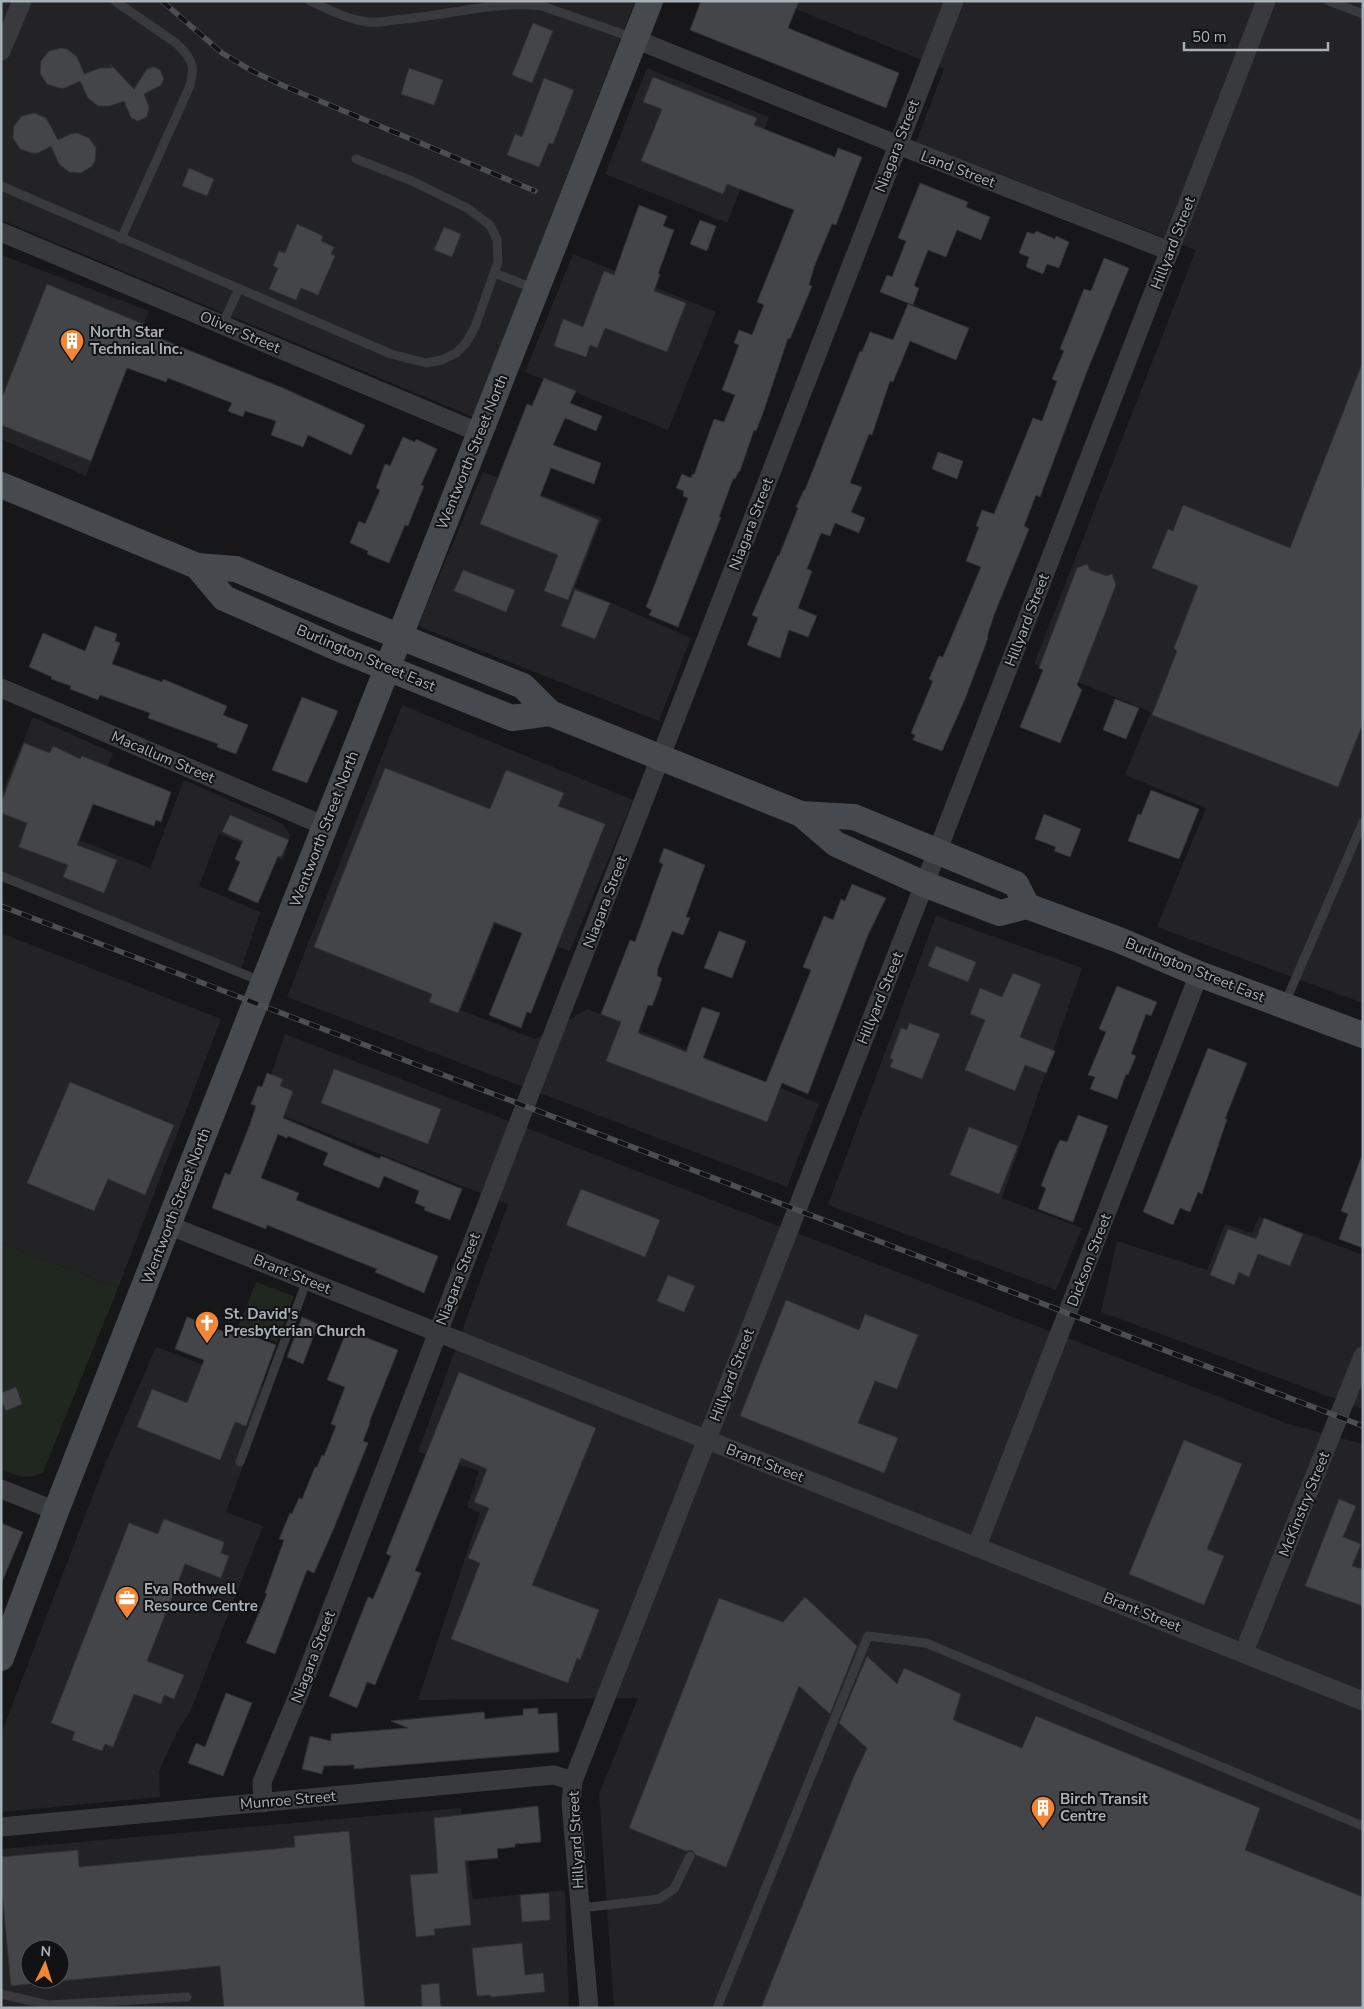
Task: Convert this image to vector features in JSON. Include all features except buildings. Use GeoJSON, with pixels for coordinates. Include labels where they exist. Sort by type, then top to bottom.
{"type":"FeatureCollection","features":[{"type":"Feature","properties":{"kind":"main road","name":"Wentworth Street North"},"geometry":{"type":"LineString","coordinates":[[1,1658],[56,1511],[324,826],[650,1]]}},
{"type":"Feature","properties":{"kind":"main road","name":"Burlington Street East"},"geometry":{"type":"LineString","coordinates":[[1,484],[197,566],[236,569],[523,686],[550,713],[801,814],[854,817],[1016,884],[1027,906]]}},
{"type":"Feature","properties":{"kind":"main road","name":"Burlington Street East"},"geometry":{"type":"LineString","coordinates":[[197,566],[224,598],[387,667],[512,718],[550,713]]}},
{"type":"Feature","properties":{"kind":"main road","name":"Burlington Street East"},"geometry":{"type":"LineString","coordinates":[[801,814],[836,844],[924,884],[1000,914],[1027,906],[1119,940],[1199,974],[1363,1035]]}},
{"type":"Feature","properties":{"kind":"street"},"geometry":{"type":"LineString","coordinates":[[1,51],[22,1]]}},
{"type":"Feature","properties":{"kind":"street","name":"Niagara Street"},"geometry":{"type":"LineString","coordinates":[[263,1803],[262,1782],[300,1691],[954,1]]}},
{"type":"Feature","properties":{"kind":"street","name":"Hillyard Street"},"geometry":{"type":"LineString","coordinates":[[589,2008],[571,1803],[573,1780],[938,852],[1266,1]]}},
{"type":"Feature","properties":{"kind":"street","name":"Land Street"},"geometry":{"type":"LineString","coordinates":[[635,39],[1170,252]]}},
{"type":"Feature","properties":{"kind":"street","name":"Oliver Street"},"geometry":{"type":"LineString","coordinates":[[1,232],[480,433]]}},
{"type":"Feature","properties":{"kind":"street","name":"Macallum Street"},"geometry":{"type":"LineString","coordinates":[[1,688],[324,826]]}},
{"type":"Feature","properties":{"kind":"street","name":"Dickson Street"},"geometry":{"type":"LineString","coordinates":[[977,1546],[1199,974]]}},
{"type":"Feature","properties":{"kind":"street","name":"Brant Street"},"geometry":{"type":"LineString","coordinates":[[168,1225],[1363,1701]]}},
{"type":"Feature","properties":{"kind":"street","name":"McKinstry Street"},"geometry":{"type":"LineString","coordinates":[[1244,1652],[1363,1356]]}},
{"type":"Feature","properties":{"kind":"street"},"geometry":{"type":"LineString","coordinates":[[1,1489],[56,1511]]}},
{"type":"Feature","properties":{"kind":"street","name":"Munroe Street"},"geometry":{"type":"LineString","coordinates":[[1,1827],[554,1775],[573,1780]]}},
{"type":"Feature","properties":{"kind":"lane"},"geometry":{"type":"LineString","coordinates":[[115,1],[176,43],[191,61],[193,74],[189,88],[121,238]]}},
{"type":"Feature","properties":{"kind":"lane"},"geometry":{"type":"LineString","coordinates":[[310,1],[354,19],[368,22],[405,19],[506,2],[520,2],[542,6],[635,39]]}},
{"type":"Feature","properties":{"kind":"lane"},"geometry":{"type":"LineString","coordinates":[[1330,1],[1363,14]]}},
{"type":"Feature","properties":{"kind":"lane"},"geometry":{"type":"LineString","coordinates":[[1,186],[391,354],[426,363],[442,360],[456,353],[466,343],[475,327],[498,262],[496,239],[490,225],[467,208],[442,195],[356,160]]}},
{"type":"Feature","properties":{"kind":"lane"},"geometry":{"type":"LineString","coordinates":[[494,273],[536,289]]}},
{"type":"Feature","properties":{"kind":"lane"},"geometry":{"type":"LineString","coordinates":[[222,325],[240,289]]}},
{"type":"Feature","properties":{"kind":"lane"},"geometry":{"type":"LineString","coordinates":[[1284,1006],[1363,822]]}},
{"type":"Feature","properties":{"kind":"lane"},"geometry":{"type":"LineString","coordinates":[[1,876],[264,983]]}},
{"type":"Feature","properties":{"kind":"lane"},"geometry":{"type":"LineString","coordinates":[[240,1462],[307,1280]]}},
{"type":"Feature","properties":{"kind":"lane"},"geometry":{"type":"LineString","coordinates":[[717,2008],[868,1636],[926,1642],[1363,1826]]}},
{"type":"Feature","properties":{"kind":"lane"},"geometry":{"type":"LineString","coordinates":[[581,1908],[659,1899],[674,1888],[690,1856]]}},
{"type":"Feature","properties":{"kind":"lane"},"geometry":{"type":"LineString","coordinates":[[1,1994],[48,2005],[187,1997]]}},
{"type":"Feature","properties":{"kind":"shaded area"},"geometry":{"type":"Polygon","coordinates":[[[1,1],[635,1],[473,417],[1,220],[1,1]]]}},
{"type":"Feature","properties":{"kind":"shaded area"},"geometry":{"type":"Polygon","coordinates":[[[776,1],[1363,1],[1363,1003],[1157,927],[1206,808],[1125,775],[1151,712],[1034,664],[1196,250],[916,142],[944,69],[776,1]]]}},
{"type":"Feature","properties":{"kind":"shaded area"},"geometry":{"type":"Polygon","coordinates":[[[647,68],[769,117],[727,223],[605,174],[647,68]]]}},
{"type":"Feature","properties":{"kind":"shaded area"},"geometry":{"type":"Polygon","coordinates":[[[573,254],[716,312],[668,430],[525,372],[573,254]]]}},
{"type":"Feature","properties":{"kind":"shaded area","name":"North Star Technical Inc."},"geometry":{"type":"Polygon","coordinates":[[[1,255],[149,311],[86,476],[1,439],[1,255]]]}},
{"type":"Feature","properties":{"kind":"shaded area"},"geometry":{"type":"Polygon","coordinates":[[[483,472],[602,518],[575,587],[691,638],[659,721],[418,626],[483,472]]]}},
{"type":"Feature","properties":{"kind":"shaded area"},"geometry":{"type":"Polygon","coordinates":[[[402,705],[633,800],[570,951],[495,924],[461,1010],[535,1039],[588,1009],[819,1104],[787,1187],[287,997],[402,705]]]}},
{"type":"Feature","properties":{"kind":"shaded area"},"geometry":{"type":"Polygon","coordinates":[[[33,717],[113,753],[79,840],[150,868],[184,780],[283,824],[290,835],[283,860],[219,834],[199,886],[260,912],[241,969],[1,871],[1,796],[33,717]]]}},
{"type":"Feature","properties":{"kind":"shaded area"},"geometry":{"type":"Polygon","coordinates":[[[936,916],[1082,968],[1002,1198],[1082,1228],[1056,1290],[828,1205],[936,916]]]}},
{"type":"Feature","properties":{"kind":"shaded area"},"geometry":{"type":"Polygon","coordinates":[[[1,933],[221,1019],[118,1288],[1,1243],[1,933]]]}},
{"type":"Feature","properties":{"kind":"shaded area"},"geometry":{"type":"Polygon","coordinates":[[[285,1034],[1291,1425],[1363,1444],[1363,2008],[614,2008],[599,1794],[638,1698],[418,1700],[480,1513],[467,1507],[479,1471],[418,1452],[508,1204],[260,1107],[285,1034]]]}},
{"type":"Feature","properties":{"kind":"shaded area"},"geometry":{"type":"Polygon","coordinates":[[[1259,1216],[1363,1255],[1363,1409],[1101,1312],[1117,1241],[1207,1270],[1225,1224],[1252,1233],[1259,1216]]]}},
{"type":"Feature","properties":{"kind":"shaded area"},"geometry":{"type":"Polygon","coordinates":[[[1,1243],[118,1288],[43,1472],[27,1477],[1,1469],[1,1243]]]}},
{"type":"Feature","properties":{"kind":"shaded area"},"geometry":{"type":"Polygon","coordinates":[[[256,1282],[294,1296],[277,1342],[238,1327],[256,1282]]]}},
{"type":"Feature","properties":{"kind":"shaded area"},"geometry":{"type":"Polygon","coordinates":[[[156,1347],[271,1390],[226,1512],[263,1526],[190,1712],[177,1732],[159,1771],[160,1797],[1,1812],[1,1734],[105,1464],[156,1347]]]}},
{"type":"Feature","properties":{"kind":"shaded area"},"geometry":{"type":"Polygon","coordinates":[[[461,1808],[473,1899],[565,1890],[569,2008],[1,2008],[1,1849],[461,1808]]]}},
{"type":"Feature","properties":{"kind":"railway"},"geometry":{"type":"LineString","coordinates":[[162,1],[222,53],[252,71],[535,191]]}},
{"type":"Feature","properties":{"kind":"railway"},"geometry":{"type":"LineString","coordinates":[[1,906],[1363,1426]]}},
{"type":"Feature","properties":{"kind":"place","name":"North Star Technical Inc."},"geometry":{"type":"Point","coordinates":[72,362]}},
{"type":"Feature","properties":{"kind":"place","name":"St. David's Presbyterian Church"},"geometry":{"type":"Point","coordinates":[207,1344]}},
{"type":"Feature","properties":{"kind":"place","name":"Eva Rothwell Resource Centre"},"geometry":{"type":"Point","coordinates":[127,1619]}},
{"type":"Feature","properties":{"kind":"place","name":"Birch Transit Centre"},"geometry":{"type":"Point","coordinates":[1043,1829]}}]}
